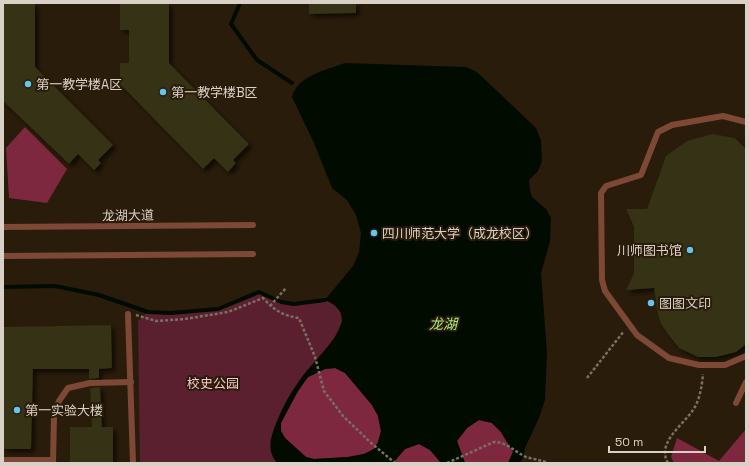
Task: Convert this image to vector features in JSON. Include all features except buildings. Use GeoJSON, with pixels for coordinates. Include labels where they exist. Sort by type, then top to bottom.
{"type":"FeatureCollection","features":[{"type":"Feature","properties":{"kind":"lane"},"geometry":{"type":"LineString","coordinates":[[746,122],[723,116],[672,125],[658,132],[641,175],[606,186],[601,193],[602,280],[604,291],[637,335],[669,358],[704,365],[725,365],[746,356]]}},
{"type":"Feature","properties":{"kind":"lane","name":"龙湖大道"},"geometry":{"type":"LineString","coordinates":[[3,227],[254,225]]}},
{"type":"Feature","properties":{"kind":"lane"},"geometry":{"type":"LineString","coordinates":[[3,256],[253,254]]}},
{"type":"Feature","properties":{"kind":"lane"},"geometry":{"type":"LineString","coordinates":[[128,314],[133,463]]}},
{"type":"Feature","properties":{"kind":"lane"},"geometry":{"type":"LineString","coordinates":[[3,460],[54,462],[54,416],[59,401],[68,388],[90,383],[131,382]]}},
{"type":"Feature","properties":{"kind":"lane"},"geometry":{"type":"LineString","coordinates":[[736,403],[746,382]]}},
{"type":"Feature","properties":{"kind":"path"},"geometry":{"type":"LineString","coordinates":[[271,305],[286,288]]}},
{"type":"Feature","properties":{"kind":"path"},"geometry":{"type":"LineString","coordinates":[[128,314],[137,315],[156,321],[185,319],[228,312],[263,298],[286,316],[299,318],[315,357],[324,391],[343,416],[395,463]]}},
{"type":"Feature","properties":{"kind":"path"},"geometry":{"type":"LineString","coordinates":[[587,378],[629,324]]}},
{"type":"Feature","properties":{"kind":"path"},"geometry":{"type":"LineString","coordinates":[[668,463],[665,458],[667,442],[694,409],[702,388],[704,365]]}},
{"type":"Feature","properties":{"kind":"path"},"geometry":{"type":"LineString","coordinates":[[446,463],[494,442],[500,442],[525,456],[548,463]]}},
{"type":"Feature","properties":{"kind":"green space","name":"校史公园"},"geometry":{"type":"Polygon","coordinates":[[[259,292],[277,302],[288,303],[325,300],[334,304],[341,312],[342,321],[334,339],[302,377],[273,457],[277,463],[140,463],[138,321],[148,312],[171,313],[218,309],[259,292]]]}},
{"type":"Feature","properties":{"kind":"shaded area"},"geometry":{"type":"Polygon","coordinates":[[[25,127],[67,169],[47,203],[9,198],[6,148],[25,127]]]}},
{"type":"Feature","properties":{"kind":"shaded area"},"geometry":{"type":"Polygon","coordinates":[[[335,368],[345,373],[372,405],[378,416],[381,431],[378,442],[374,449],[364,454],[348,457],[314,459],[306,457],[285,438],[281,431],[281,423],[298,391],[308,377],[325,369],[335,368]]]}},
{"type":"Feature","properties":{"kind":"shaded area"},"geometry":{"type":"Polygon","coordinates":[[[479,420],[492,423],[501,432],[513,452],[508,463],[465,463],[457,441],[467,428],[479,420]]]}},
{"type":"Feature","properties":{"kind":"shaded area"},"geometry":{"type":"Polygon","coordinates":[[[746,429],[746,463],[674,463],[671,457],[677,438],[719,461],[746,429]]]}},
{"type":"Feature","properties":{"kind":"shaded area"},"geometry":{"type":"Polygon","coordinates":[[[419,444],[430,450],[441,463],[393,463],[405,449],[419,444]]]}},
{"type":"Feature","properties":{"kind":"water","name":"龙湖"},"geometry":{"type":"Polygon","coordinates":[[[345,63],[466,67],[477,72],[536,128],[541,141],[542,161],[538,171],[529,180],[530,190],[532,197],[546,209],[551,218],[550,241],[541,273],[547,353],[545,400],[520,463],[508,463],[513,452],[501,432],[492,423],[479,420],[467,428],[457,441],[465,463],[441,463],[430,450],[419,444],[405,449],[393,463],[277,463],[272,454],[270,445],[271,440],[283,407],[307,371],[332,342],[340,327],[342,320],[341,313],[334,305],[325,300],[353,266],[359,252],[361,233],[356,215],[347,200],[332,188],[314,143],[292,97],[295,90],[306,79],[321,71],[345,63]],[[335,368],[325,369],[308,377],[298,391],[281,423],[281,431],[285,438],[306,457],[314,459],[348,457],[364,454],[374,449],[378,442],[381,431],[378,416],[372,405],[345,373],[335,368]]]}},
{"type":"Feature","properties":{"kind":"waterway"},"geometry":{"type":"LineString","coordinates":[[240,3],[231,24],[257,60],[292,83]]}},
{"type":"Feature","properties":{"kind":"waterway"},"geometry":{"type":"LineString","coordinates":[[3,287],[55,286],[99,295],[148,312],[171,313],[218,309],[259,292],[281,302],[294,304],[325,300]]}},
{"type":"Feature","properties":{"kind":"place","name":"第一教学楼A区"},"geometry":{"type":"Point","coordinates":[28,84]}},
{"type":"Feature","properties":{"kind":"place","name":"第一教学楼B区"},"geometry":{"type":"Point","coordinates":[163,92]}},
{"type":"Feature","properties":{"kind":"place","name":"四川师范大学（成龙校区）"},"geometry":{"type":"Point","coordinates":[374,233]}},
{"type":"Feature","properties":{"kind":"place","name":"川师图书馆"},"geometry":{"type":"Point","coordinates":[690,250]}},
{"type":"Feature","properties":{"kind":"place","name":"图图文印"},"geometry":{"type":"Point","coordinates":[651,303]}},
{"type":"Feature","properties":{"kind":"place","name":"第一实验大楼"},"geometry":{"type":"Point","coordinates":[17,410]}}]}
